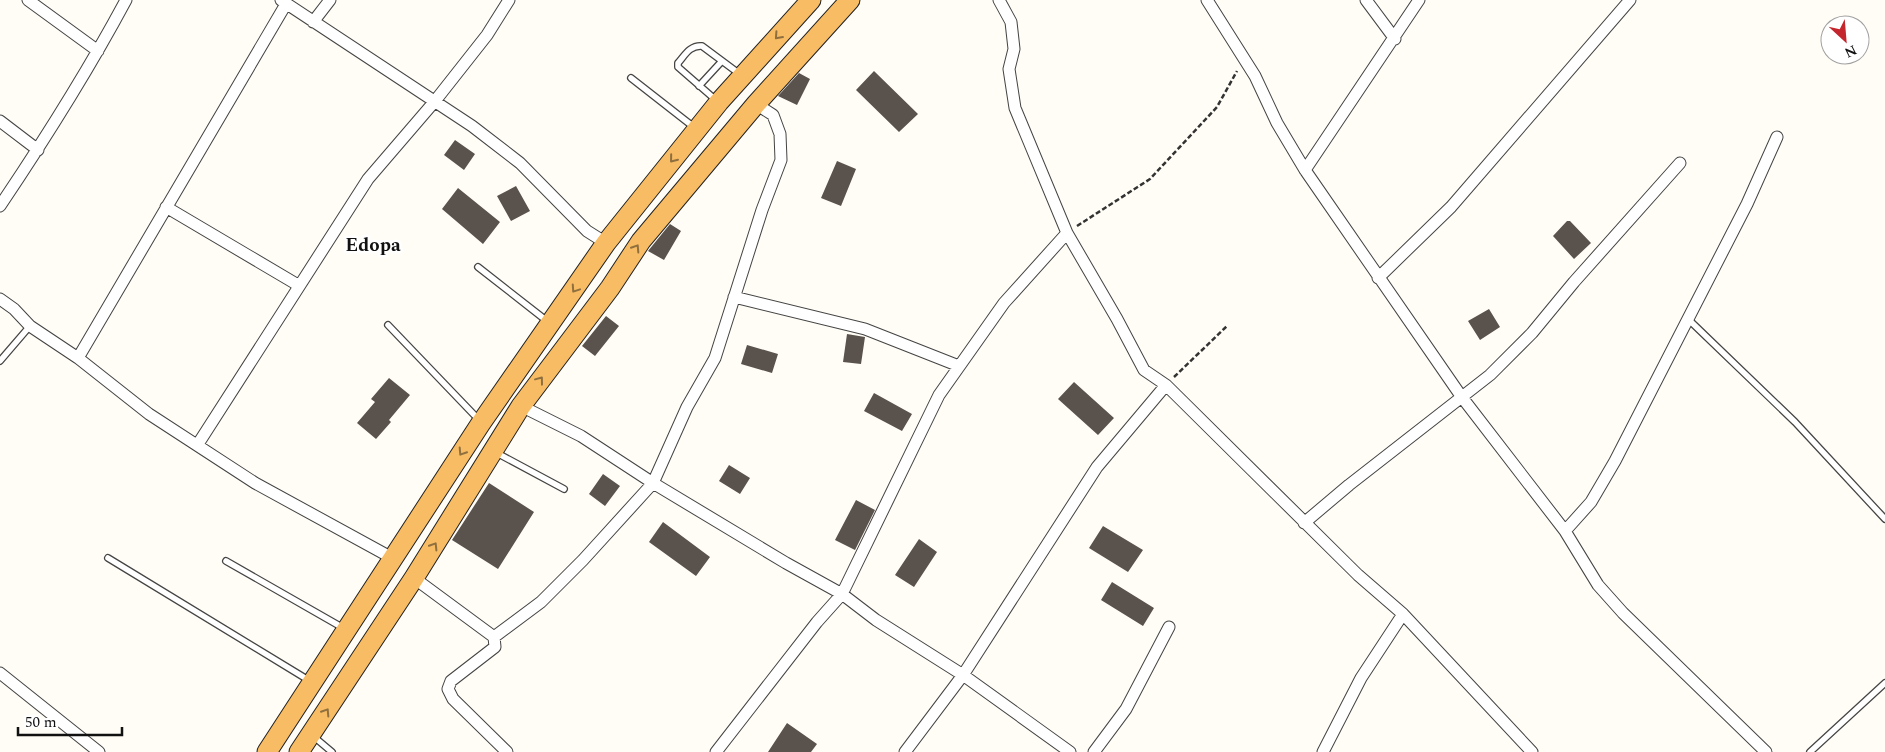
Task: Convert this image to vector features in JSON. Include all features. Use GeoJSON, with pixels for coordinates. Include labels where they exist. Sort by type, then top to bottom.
{"type":"FeatureCollection","features":[{"type":"Feature","properties":{"kind":"highway"},"geometry":{"type":"LineString","coordinates":[[267,752],[481,423],[606,243],[719,102],[811,0]]}},
{"type":"Feature","properties":{"kind":"highway"},"geometry":{"type":"LineString","coordinates":[[299,752],[414,578],[521,406],[610,288],[641,241],[756,104],[850,0]]}},
{"type":"Feature","properties":{"kind":"street"},"geometry":{"type":"LineString","coordinates":[[28,0],[98,52]]}},
{"type":"Feature","properties":{"kind":"street"},"geometry":{"type":"LineString","coordinates":[[0,206],[38,150],[98,52],[126,0]]}},
{"type":"Feature","properties":{"kind":"street"},"geometry":{"type":"LineString","coordinates":[[313,22],[330,0]]}},
{"type":"Feature","properties":{"kind":"street"},"geometry":{"type":"LineString","coordinates":[[198,444],[368,179],[435,101],[487,35],[508,0]]}},
{"type":"Feature","properties":{"kind":"street"},"geometry":{"type":"LineString","coordinates":[[999,0],[1011,22],[1014,49],[1010,69],[1015,108],[1067,233],[1144,370],[1166,384],[1358,576],[1403,614],[1532,752]]}},
{"type":"Feature","properties":{"kind":"street"},"geometry":{"type":"LineString","coordinates":[[1206,0],[1255,76],[1277,123],[1305,170],[1461,396],[1565,531],[1598,585],[1622,613],[1766,752]]}},
{"type":"Feature","properties":{"kind":"street"},"geometry":{"type":"LineString","coordinates":[[1366,0],[1394,39]]}},
{"type":"Feature","properties":{"kind":"street"},"geometry":{"type":"LineString","coordinates":[[1305,170],[1420,0]]}},
{"type":"Feature","properties":{"kind":"street"},"geometry":{"type":"LineString","coordinates":[[1378,278],[1451,207],[1630,0]]}},
{"type":"Feature","properties":{"kind":"street"},"geometry":{"type":"LineString","coordinates":[[78,358],[284,2],[472,126],[520,163],[587,231],[606,243]]}},
{"type":"Feature","properties":{"kind":"street"},"geometry":{"type":"LineString","coordinates":[[494,637],[541,602],[584,560],[653,483],[688,407],[715,358],[762,210],[782,160],[780,134],[773,115],[756,104]]}},
{"type":"Feature","properties":{"kind":"street"},"geometry":{"type":"LineString","coordinates":[[0,121],[38,150]]}},
{"type":"Feature","properties":{"kind":"street"},"geometry":{"type":"LineString","coordinates":[[1565,531],[1591,502],[1615,461],[1747,204],[1776,137]]}},
{"type":"Feature","properties":{"kind":"street"},"geometry":{"type":"LineString","coordinates":[[1304,523],[1461,396],[1490,375],[1532,333],[1574,282],[1680,163]]}},
{"type":"Feature","properties":{"kind":"street"},"geometry":{"type":"LineString","coordinates":[[166,207],[298,286]]}},
{"type":"Feature","properties":{"kind":"street"},"geometry":{"type":"LineString","coordinates":[[716,752],[817,622],[842,594],[935,403],[1004,303],[1067,233]]}},
{"type":"Feature","properties":{"kind":"street"},"geometry":{"type":"LineString","coordinates":[[734,297],[865,329],[959,366]]}},
{"type":"Feature","properties":{"kind":"street"},"geometry":{"type":"LineString","coordinates":[[0,299],[14,309],[30,326],[78,358],[149,414],[198,444],[255,483],[394,559]]}},
{"type":"Feature","properties":{"kind":"street"},"geometry":{"type":"LineString","coordinates":[[905,752],[963,675],[1097,467],[1166,384]]}},
{"type":"Feature","properties":{"kind":"street"},"geometry":{"type":"LineString","coordinates":[[521,406],[581,436],[653,483],[786,563],[842,594],[876,620],[963,675],[1070,752]]}},
{"type":"Feature","properties":{"kind":"street"},"geometry":{"type":"LineString","coordinates":[[414,578],[494,637],[495,647],[451,681],[448,689],[452,699],[507,752]]}},
{"type":"Feature","properties":{"kind":"street"},"geometry":{"type":"LineString","coordinates":[[1323,752],[1361,678],[1403,614]]}},
{"type":"Feature","properties":{"kind":"street"},"geometry":{"type":"LineString","coordinates":[[1094,752],[1126,709],[1169,627]]}},
{"type":"Feature","properties":{"kind":"street"},"geometry":{"type":"LineString","coordinates":[[0,673],[99,752]]}},
{"type":"Feature","properties":{"kind":"lane"},"geometry":{"type":"LineString","coordinates":[[719,102],[678,68],[678,63],[690,50],[696,46],[702,46],[743,76]]}},
{"type":"Feature","properties":{"kind":"lane"},"geometry":{"type":"LineString","coordinates":[[699,86],[722,61]]}},
{"type":"Feature","properties":{"kind":"lane"},"geometry":{"type":"LineString","coordinates":[[631,78],[697,129]]}},
{"type":"Feature","properties":{"kind":"lane"},"geometry":{"type":"LineString","coordinates":[[478,267],[551,324]]}},
{"type":"Feature","properties":{"kind":"lane"},"geometry":{"type":"LineString","coordinates":[[1688,319],[1795,422],[1885,519]]}},
{"type":"Feature","properties":{"kind":"lane"},"geometry":{"type":"LineString","coordinates":[[388,325],[481,423]]}},
{"type":"Feature","properties":{"kind":"lane"},"geometry":{"type":"LineString","coordinates":[[0,361],[30,326]]}},
{"type":"Feature","properties":{"kind":"lane"},"geometry":{"type":"LineString","coordinates":[[493,451],[564,489]]}},
{"type":"Feature","properties":{"kind":"lane"},"geometry":{"type":"LineString","coordinates":[[108,558],[312,682]]}},
{"type":"Feature","properties":{"kind":"lane"},"geometry":{"type":"LineString","coordinates":[[226,561],[347,630]]}},
{"type":"Feature","properties":{"kind":"lane"},"geometry":{"type":"LineString","coordinates":[[1810,752],[1885,683]]}},
{"type":"Feature","properties":{"kind":"lane"},"geometry":{"type":"LineString","coordinates":[[311,735],[332,752]]}},
{"type":"Feature","properties":{"kind":"path"},"geometry":{"type":"LineString","coordinates":[[1067,233],[1150,179],[1217,107],[1230,86],[1243,58]]}},
{"type":"Feature","properties":{"kind":"path"},"geometry":{"type":"LineString","coordinates":[[1166,384],[1227,326]]}},
{"type":"Feature","properties":{"kind":"building"},"geometry":{"type":"Polygon","coordinates":[[[874,71],[918,114],[899,132],[856,90],[874,71]]]}},
{"type":"Feature","properties":{"kind":"building"},"geometry":{"type":"Polygon","coordinates":[[[799,73],[810,79],[797,105],[778,96],[799,73]]]}},
{"type":"Feature","properties":{"kind":"building"},"geometry":{"type":"Polygon","coordinates":[[[455,140],[475,154],[464,170],[444,155],[455,140]]]}},
{"type":"Feature","properties":{"kind":"building"},"geometry":{"type":"Polygon","coordinates":[[[837,161],[856,169],[841,206],[821,198],[837,161]]]}},
{"type":"Feature","properties":{"kind":"building"},"geometry":{"type":"Polygon","coordinates":[[[516,186],[530,211],[511,221],[497,196],[516,186]]]}},
{"type":"Feature","properties":{"kind":"building"},"geometry":{"type":"Polygon","coordinates":[[[458,188],[500,222],[483,244],[442,209],[458,188]]]}},
{"type":"Feature","properties":{"kind":"building"},"geometry":{"type":"Polygon","coordinates":[[[1567,221],[1570,221],[1591,243],[1574,259],[1553,236],[1567,221]]]}},
{"type":"Feature","properties":{"kind":"building"},"geometry":{"type":"Polygon","coordinates":[[[670,224],[681,231],[664,260],[648,251],[670,224]]]}},
{"type":"Feature","properties":{"kind":"building"},"geometry":{"type":"Polygon","coordinates":[[[1489,309],[1500,327],[1480,340],[1468,321],[1489,309]]]}},
{"type":"Feature","properties":{"kind":"building"},"geometry":{"type":"Polygon","coordinates":[[[606,316],[619,326],[595,356],[582,346],[606,316]]]}},
{"type":"Feature","properties":{"kind":"building"},"geometry":{"type":"Polygon","coordinates":[[[847,334],[865,337],[861,364],[843,362],[847,334]]]}},
{"type":"Feature","properties":{"kind":"building"},"geometry":{"type":"Polygon","coordinates":[[[747,345],[778,354],[772,373],[741,364],[747,345]]]}},
{"type":"Feature","properties":{"kind":"building"},"geometry":{"type":"Polygon","coordinates":[[[389,378],[410,395],[376,439],[357,423],[375,402],[371,399],[389,378]]]}},
{"type":"Feature","properties":{"kind":"building"},"geometry":{"type":"Polygon","coordinates":[[[1074,382],[1114,418],[1098,435],[1058,399],[1074,382]]]}},
{"type":"Feature","properties":{"kind":"building"},"geometry":{"type":"Polygon","coordinates":[[[874,393],[912,414],[902,431],[864,411],[874,393]]]}},
{"type":"Feature","properties":{"kind":"building"},"geometry":{"type":"Polygon","coordinates":[[[729,465],[750,478],[740,494],[719,481],[729,465]]]}},
{"type":"Feature","properties":{"kind":"building"},"geometry":{"type":"Polygon","coordinates":[[[603,474],[620,486],[605,506],[589,494],[603,474]]]}},
{"type":"Feature","properties":{"kind":"building"},"geometry":{"type":"Polygon","coordinates":[[[489,483],[534,512],[498,569],[452,540],[489,483]]]}},
{"type":"Feature","properties":{"kind":"building"},"geometry":{"type":"Polygon","coordinates":[[[856,500],[875,510],[855,550],[835,540],[856,500]]]}},
{"type":"Feature","properties":{"kind":"building"},"geometry":{"type":"Polygon","coordinates":[[[663,522],[710,557],[696,576],[649,542],[663,522]]]}},
{"type":"Feature","properties":{"kind":"building"},"geometry":{"type":"Polygon","coordinates":[[[1103,526],[1143,550],[1128,572],[1089,548],[1103,526]]]}},
{"type":"Feature","properties":{"kind":"building"},"geometry":{"type":"Polygon","coordinates":[[[919,539],[937,552],[914,587],[895,575],[919,539]]]}},
{"type":"Feature","properties":{"kind":"building"},"geometry":{"type":"Polygon","coordinates":[[[1112,582],[1154,608],[1143,626],[1101,600],[1112,582]]]}},
{"type":"Feature","properties":{"kind":"building"},"geometry":{"type":"Polygon","coordinates":[[[787,723],[817,744],[811,752],[768,752],[787,723]]]}},
{"type":"Feature","properties":{"kind":"district","name":"Edopa"},"geometry":{"type":"Point","coordinates":[373,245]}}]}
